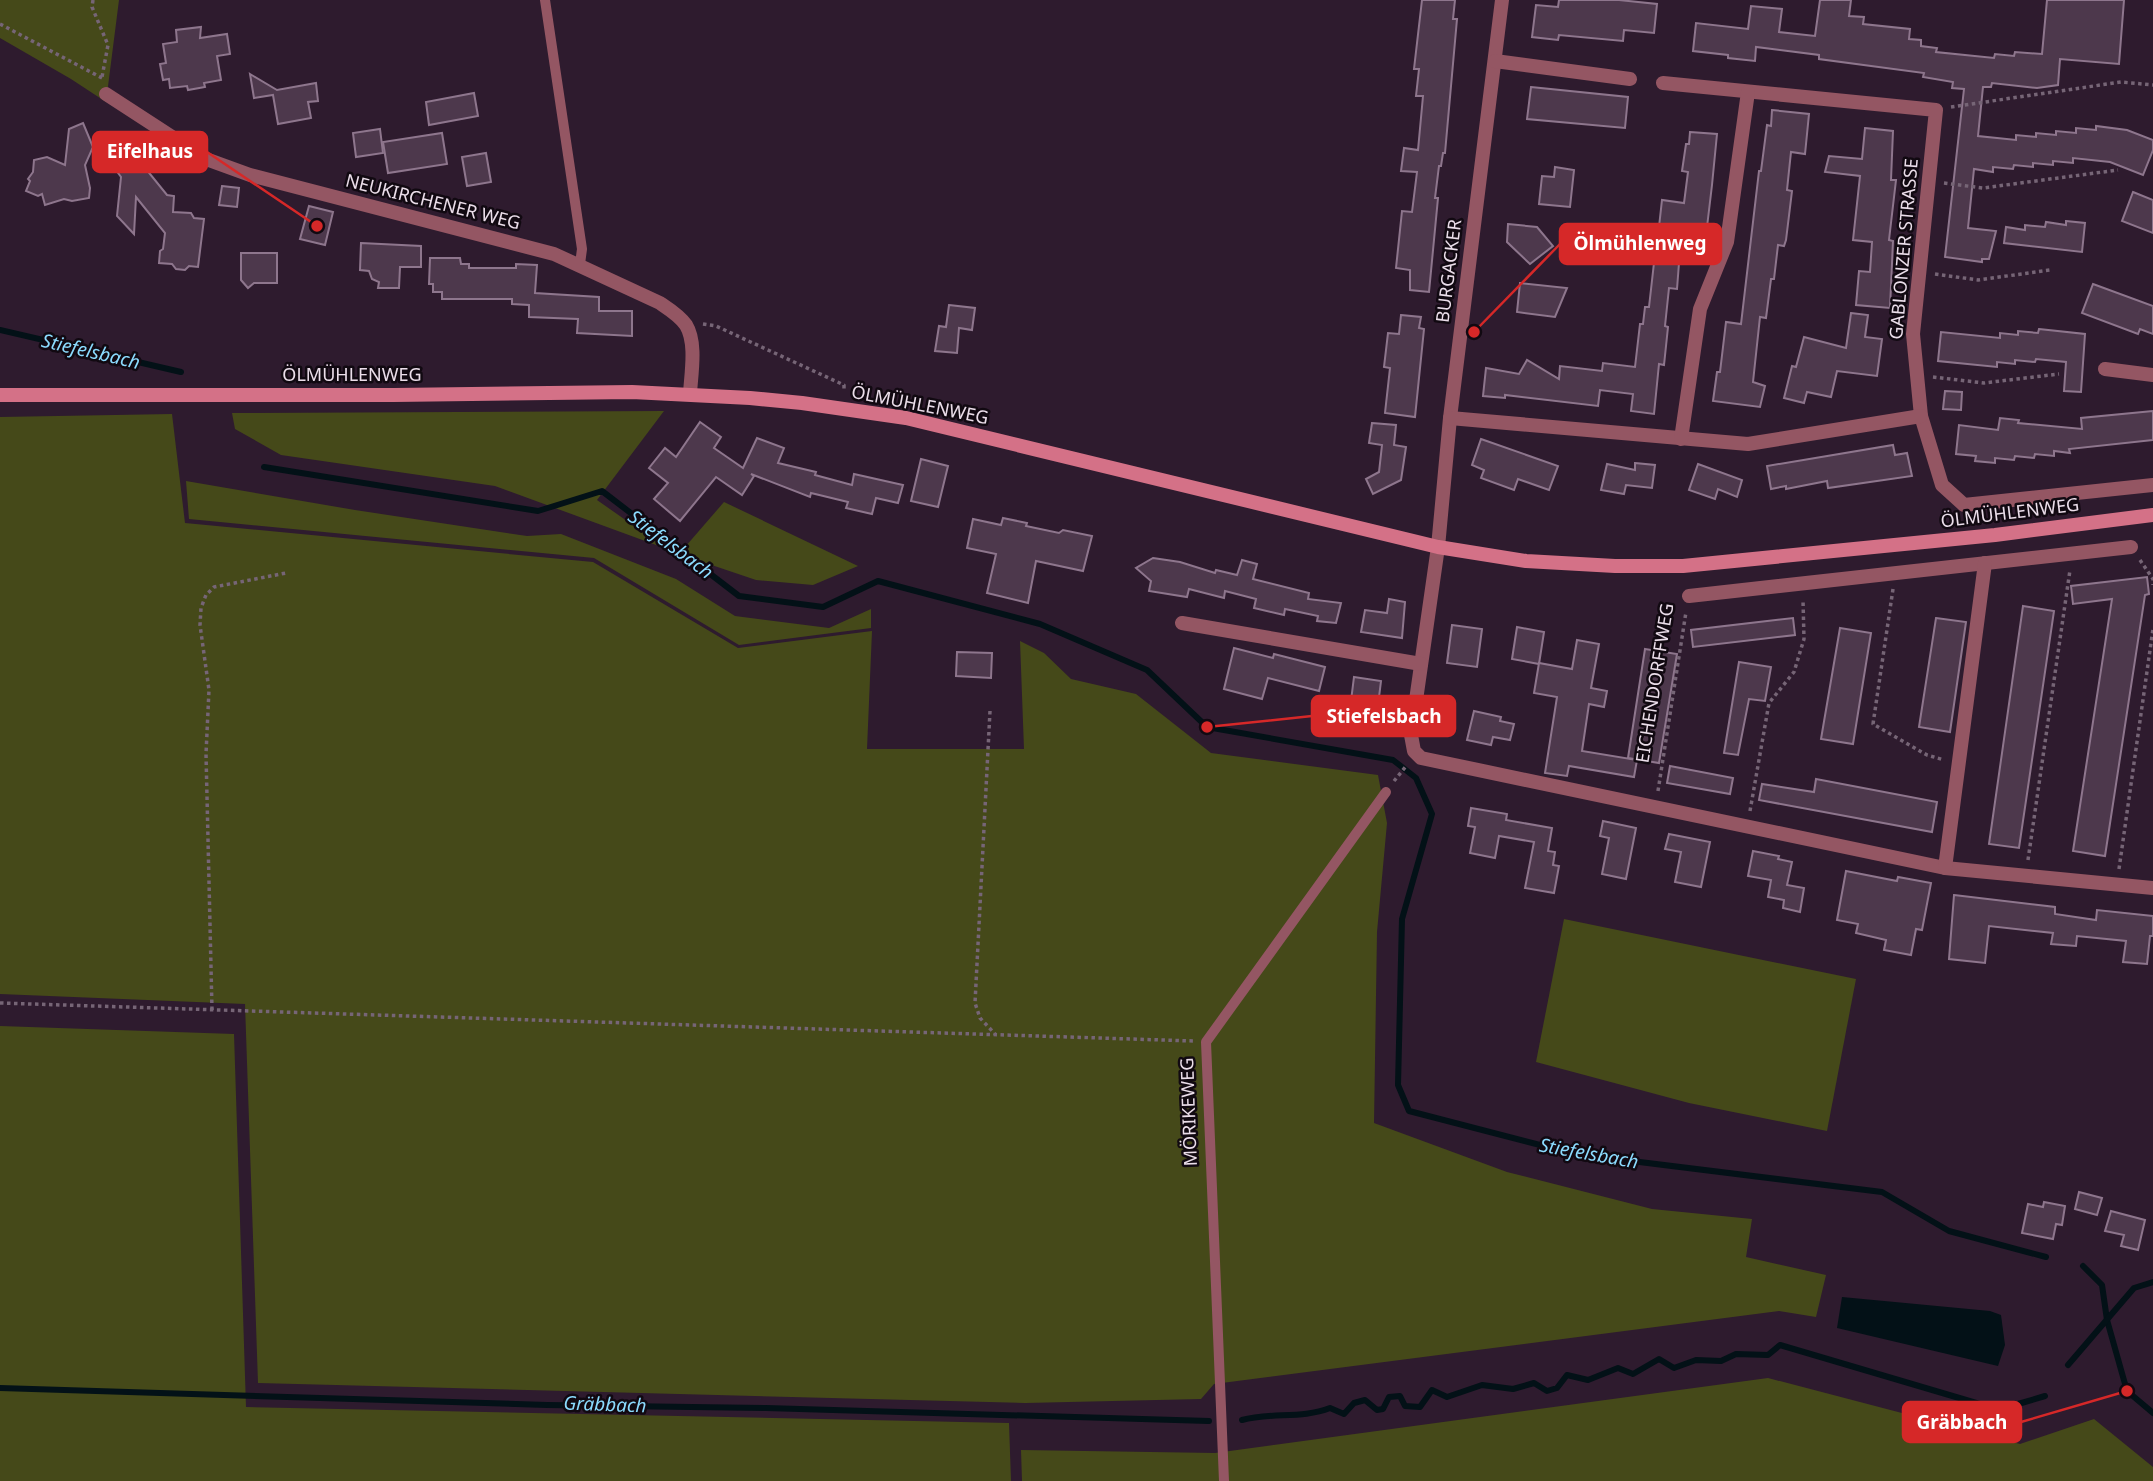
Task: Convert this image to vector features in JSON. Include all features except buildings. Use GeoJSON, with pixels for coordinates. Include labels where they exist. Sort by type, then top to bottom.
{"type":"FeatureCollection","features":[{"type":"Feature","properties":{"kind":"main road","name":"ÖLMÜHLENWEG"},"geometry":{"type":"LineString","coordinates":[[0,395],[632,392],[750,398],[917,421],[1438,547],[1526,561],[1615,566],[1683,566],[1995,535],[2153,515]]}},
{"type":"Feature","properties":{"kind":"street","name":"BURGACKER"},"geometry":{"type":"LineString","coordinates":[[1438,547],[1450,418],[1502,0]]}},
{"type":"Feature","properties":{"kind":"street"},"geometry":{"type":"LineString","coordinates":[[1495,61],[1630,79]]}},
{"type":"Feature","properties":{"kind":"street"},"geometry":{"type":"LineString","coordinates":[[1663,83],[1936,110]]}},
{"type":"Feature","properties":{"kind":"street"},"geometry":{"type":"LineString","coordinates":[[1681,439],[1700,309],[1727,242],[1748,92]]}},
{"type":"Feature","properties":{"kind":"street","name":"NEUKIRCHENER WEG"},"geometry":{"type":"LineString","coordinates":[[106,94],[206,159],[250,175],[554,254],[660,303],[687,327]]}},
{"type":"Feature","properties":{"kind":"street","name":"GABLONZER STRASSE"},"geometry":{"type":"LineString","coordinates":[[1936,110],[1913,334],[1921,416],[1942,485],[1964,505],[2153,485]]}},
{"type":"Feature","properties":{"kind":"street"},"geometry":{"type":"LineString","coordinates":[[687,327],[692,354],[691,394]]}},
{"type":"Feature","properties":{"kind":"street"},"geometry":{"type":"LineString","coordinates":[[2105,369],[2153,375]]}},
{"type":"Feature","properties":{"kind":"street"},"geometry":{"type":"LineString","coordinates":[[1450,418],[1748,444],[1921,416]]}},
{"type":"Feature","properties":{"kind":"street"},"geometry":{"type":"LineString","coordinates":[[1438,547],[1410,735],[1414,751],[1421,758],[1945,868],[2153,888]]}},
{"type":"Feature","properties":{"kind":"street","name":"EICHENDORFFWEG"},"geometry":{"type":"LineString","coordinates":[[1689,596],[2131,547]]}},
{"type":"Feature","properties":{"kind":"street"},"geometry":{"type":"LineString","coordinates":[[1945,868],[1985,563]]}},
{"type":"Feature","properties":{"kind":"street"},"geometry":{"type":"LineString","coordinates":[[1182,623],[1421,664]]}},
{"type":"Feature","properties":{"kind":"lane"},"geometry":{"type":"LineString","coordinates":[[545,0],[582,249],[583,258],[580,264]]}},
{"type":"Feature","properties":{"kind":"lane","name":"MÖRIKEWEG"},"geometry":{"type":"LineString","coordinates":[[1224,1481],[1206,1042],[1386,792]]}},
{"type":"Feature","properties":{"kind":"path"},"geometry":{"type":"LineString","coordinates":[[93,0],[92,7],[108,44],[102,77],[106,94]]}},
{"type":"Feature","properties":{"kind":"path"},"geometry":{"type":"LineString","coordinates":[[0,24],[102,77]]}},
{"type":"Feature","properties":{"kind":"path"},"geometry":{"type":"LineString","coordinates":[[1936,110],[2121,82],[2153,85]]}},
{"type":"Feature","properties":{"kind":"path"},"geometry":{"type":"LineString","coordinates":[[1928,180],[1983,188],[2118,170]]}},
{"type":"Feature","properties":{"kind":"path"},"geometry":{"type":"LineString","coordinates":[[1919,272],[1978,280],[2050,270]]}},
{"type":"Feature","properties":{"kind":"path"},"geometry":{"type":"LineString","coordinates":[[687,327],[699,323],[716,326],[844,385],[844,409]]}},
{"type":"Feature","properties":{"kind":"path"},"geometry":{"type":"LineString","coordinates":[[1917,375],[1984,383],[2059,374]]}},
{"type":"Feature","properties":{"kind":"path"},"geometry":{"type":"LineString","coordinates":[[2131,547],[2152,579],[2153,585]]}},
{"type":"Feature","properties":{"kind":"path"},"geometry":{"type":"LineString","coordinates":[[2025,876],[2072,554]]}},
{"type":"Feature","properties":{"kind":"path"},"geometry":{"type":"LineString","coordinates":[[212,1010],[206,754],[209,690],[200,625],[201,608],[206,595],[214,587],[286,573]]}},
{"type":"Feature","properties":{"kind":"path"},"geometry":{"type":"LineString","coordinates":[[1895,573],[1873,724],[1927,755],[1958,765]]}},
{"type":"Feature","properties":{"kind":"path"},"geometry":{"type":"LineString","coordinates":[[1748,826],[1769,703],[1794,672],[1804,639],[1803,584]]}},
{"type":"Feature","properties":{"kind":"path","name":"EICHENDORFFWEG"},"geometry":{"type":"LineString","coordinates":[[1655,807],[1689,596]]}},
{"type":"Feature","properties":{"kind":"path"},"geometry":{"type":"LineString","coordinates":[[2116,885],[2153,629]]}},
{"type":"Feature","properties":{"kind":"path"},"geometry":{"type":"LineString","coordinates":[[990,711],[975,1003],[981,1018],[996,1035]]}},
{"type":"Feature","properties":{"kind":"path"},"geometry":{"type":"LineString","coordinates":[[1386,792],[1407,765]]}},
{"type":"Feature","properties":{"kind":"path"},"geometry":{"type":"LineString","coordinates":[[0,1003],[1206,1042]]}},
{"type":"Feature","properties":{"kind":"green space"},"geometry":{"type":"Polygon","coordinates":[[[0,0],[119,0],[106,102],[0,38],[0,0]]]}},
{"type":"Feature","properties":{"kind":"green space"},"geometry":{"type":"Polygon","coordinates":[[[664,411],[597,500],[667,549],[495,486],[281,455],[235,429],[232,413],[664,411]]]}},
{"type":"Feature","properties":{"kind":"green space"},"geometry":{"type":"Polygon","coordinates":[[[172,414],[185,523],[593,562],[738,648],[872,631],[867,749],[1024,749],[1020,641],[1044,653],[1071,679],[1136,694],[1211,753],[1378,775],[1387,823],[1377,932],[1374,1123],[1507,1172],[1652,1209],[1752,1219],[1746,1257],[1826,1275],[1816,1317],[1779,1311],[1214,1384],[1201,1399],[1025,1403],[258,1383],[245,1004],[0,994],[0,417],[172,414]]]}},
{"type":"Feature","properties":{"kind":"green space"},"geometry":{"type":"Polygon","coordinates":[[[186,481],[527,536],[561,534],[676,579],[735,616],[829,628],[871,609],[871,628],[739,645],[594,558],[189,519],[186,481]]]}},
{"type":"Feature","properties":{"kind":"green space"},"geometry":{"type":"Polygon","coordinates":[[[724,502],[858,566],[813,585],[756,580],[679,554],[724,502]]]}},
{"type":"Feature","properties":{"kind":"green space"},"geometry":{"type":"Polygon","coordinates":[[[1564,919],[1856,979],[1827,1131],[1689,1103],[1536,1062],[1564,919]]]}},
{"type":"Feature","properties":{"kind":"green space"},"geometry":{"type":"Polygon","coordinates":[[[0,1026],[234,1034],[246,1407],[1009,1423],[1011,1481],[0,1481],[0,1026]]]}},
{"type":"Feature","properties":{"kind":"green space"},"geometry":{"type":"Polygon","coordinates":[[[1768,1378],[2020,1444],[2094,1419],[2153,1467],[2153,1481],[1022,1481],[1021,1450],[1215,1453],[1768,1378]]]}},
{"type":"Feature","properties":{"kind":"shaded area"},"geometry":{"type":"Polygon","coordinates":[[[1842,1297],[1990,1311],[2001,1315],[2005,1345],[1998,1366],[1837,1328],[1842,1297]]]}},
{"type":"Feature","properties":{"kind":"waterway","name":"Stiefelsbach"},"geometry":{"type":"LineString","coordinates":[[0,330],[181,372]]}},
{"type":"Feature","properties":{"kind":"waterway","name":"Stiefelsbach"},"geometry":{"type":"LineString","coordinates":[[264,467],[538,511],[602,491],[739,596],[823,607],[878,581],[1040,624],[1147,670],[1207,727],[1393,760],[1416,778],[1432,814],[1402,919],[1398,1085],[1409,1111],[1575,1154],[1882,1192],[1949,1231],[2046,1257]]}},
{"type":"Feature","properties":{"kind":"waterway","name":"Gräbbach"},"geometry":{"type":"LineString","coordinates":[[2083,1266],[2102,1285],[2107,1320],[2127,1391],[2153,1413]]}},
{"type":"Feature","properties":{"kind":"waterway","name":"Gräbbach"},"geometry":{"type":"LineString","coordinates":[[2068,1365],[2134,1288],[2153,1282]]}},
{"type":"Feature","properties":{"kind":"waterway","name":"Gräbbach"},"geometry":{"type":"LineString","coordinates":[[1242,1420],[1309,1413],[1330,1408],[1344,1414],[1354,1403],[1365,1400],[1377,1410],[1383,1409],[1389,1397],[1400,1396],[1405,1406],[1420,1407],[1432,1390],[1447,1397],[1482,1385],[1513,1389],[1534,1383],[1547,1391],[1557,1388],[1567,1375],[1588,1380],[1618,1368],[1633,1374],[1659,1359],[1674,1368],[1696,1360],[1721,1361],[1736,1354],[1768,1355],[1780,1345],[1983,1405],[2018,1404],[2045,1396]]}},
{"type":"Feature","properties":{"kind":"waterway","name":"Gräbbach"},"geometry":{"type":"LineString","coordinates":[[0,1388],[1209,1421]]}},
{"type":"Feature","properties":{"kind":"place","name":"Eifelhaus"},"geometry":{"type":"Point","coordinates":[317,226]}},
{"type":"Feature","properties":{"kind":"place","name":"Ölmühlenweg"},"geometry":{"type":"Point","coordinates":[1474,332]}},
{"type":"Feature","properties":{"kind":"place","name":"Stiefelsbach"},"geometry":{"type":"Point","coordinates":[1207,727]}},
{"type":"Feature","properties":{"kind":"place","name":"Gräbbach"},"geometry":{"type":"Point","coordinates":[2127,1391]}}]}
